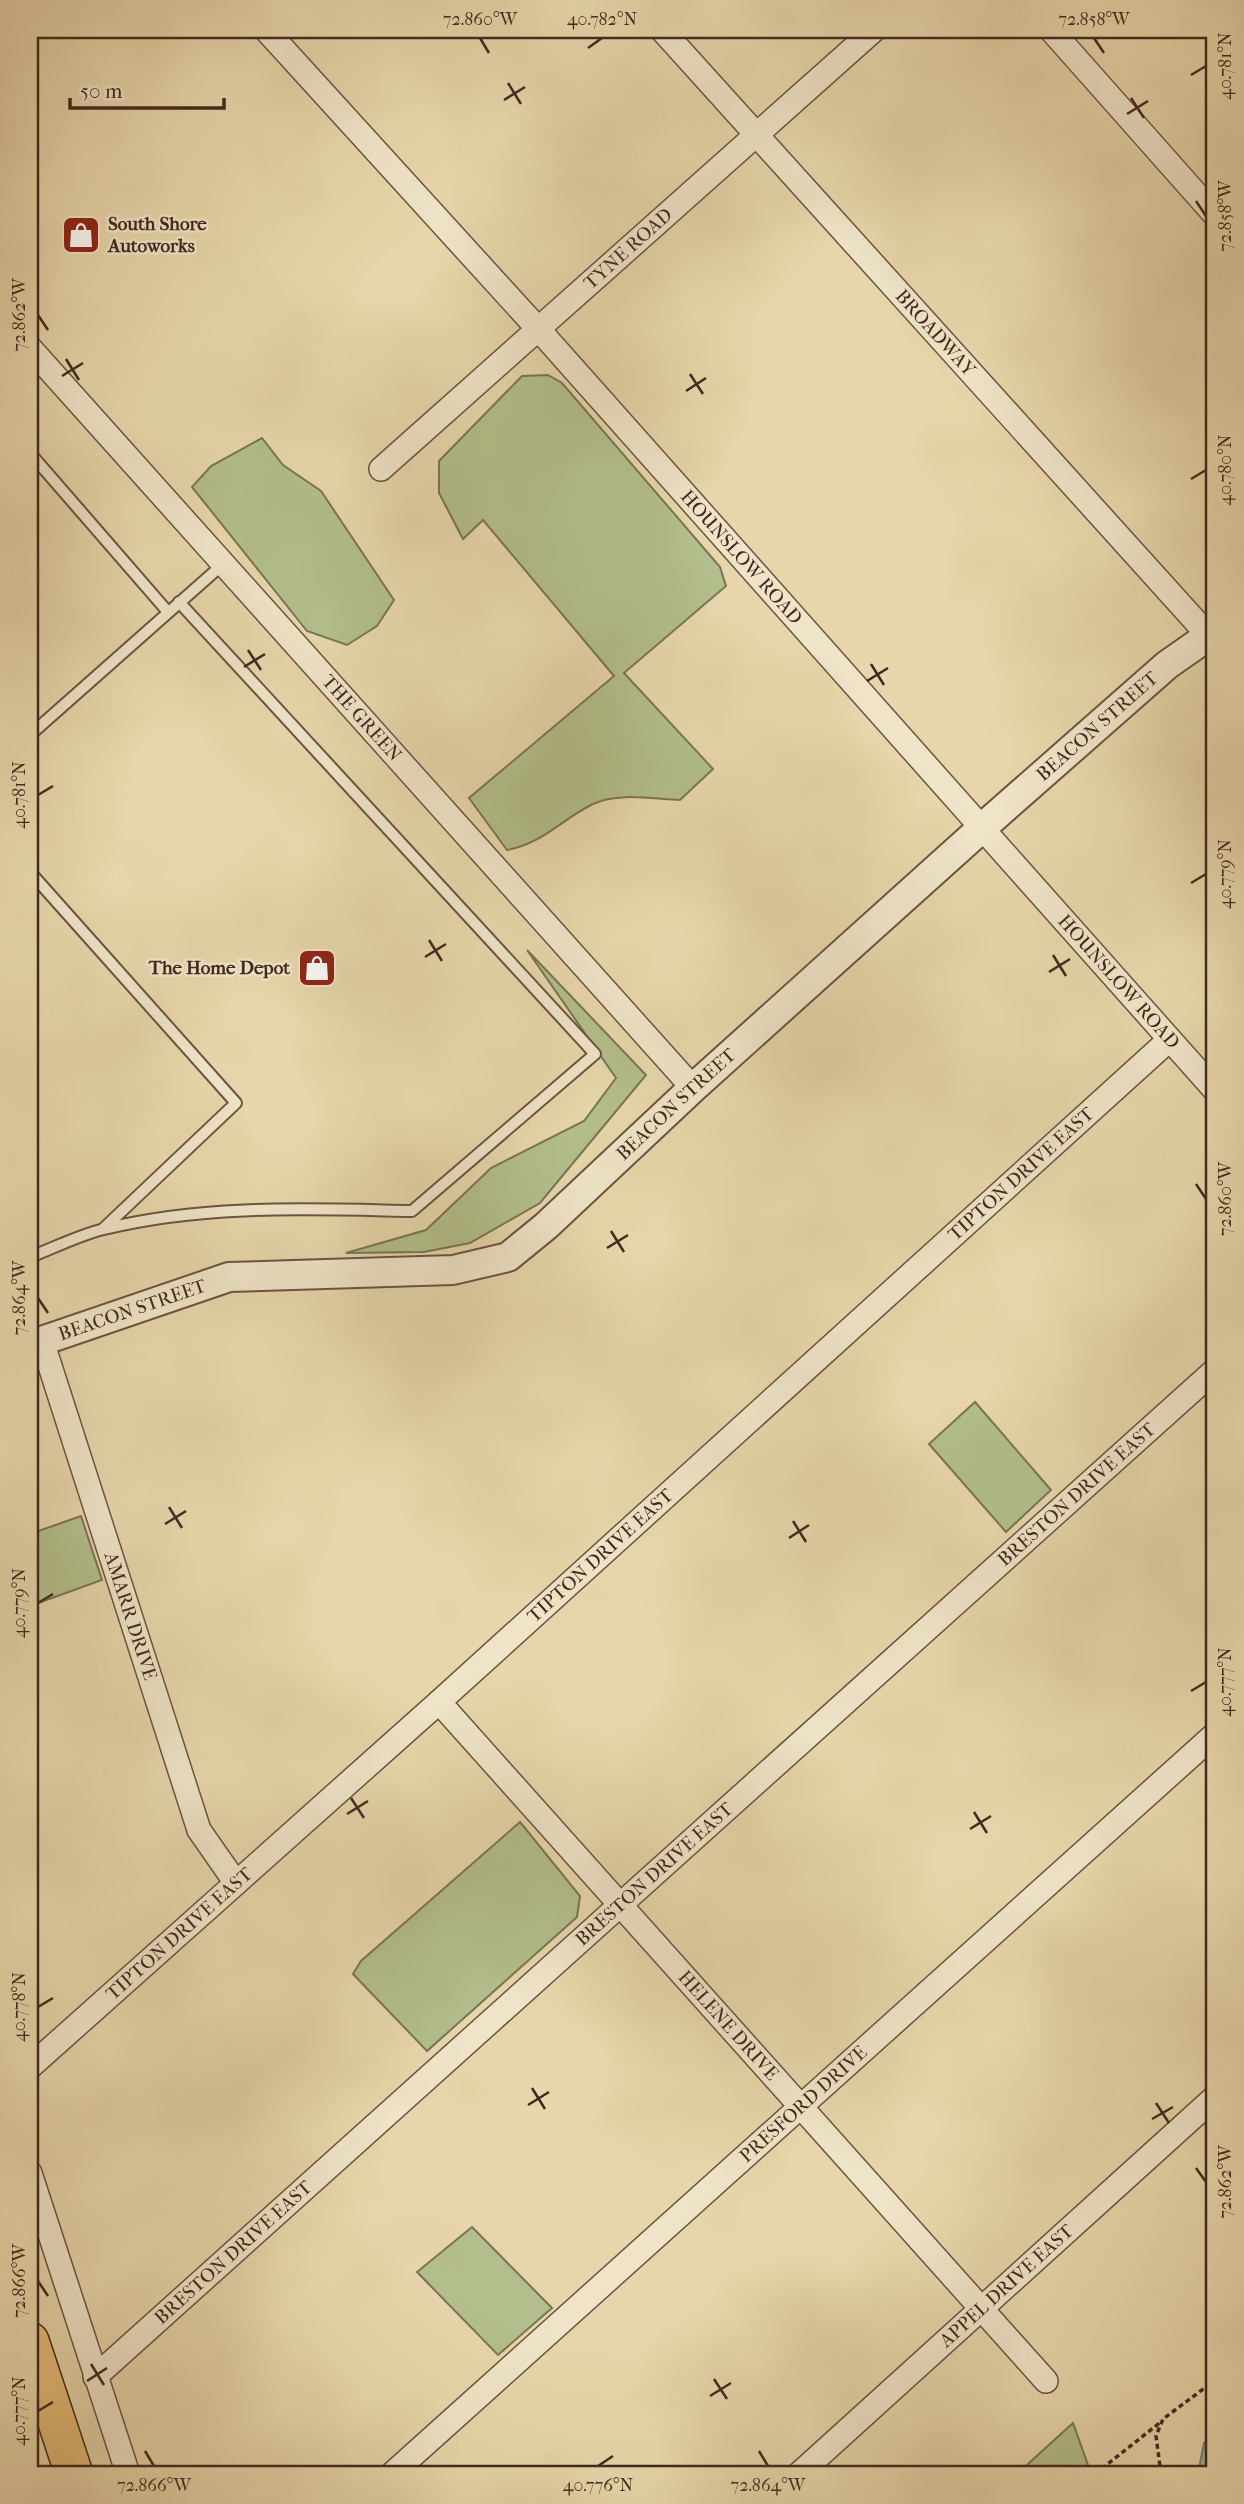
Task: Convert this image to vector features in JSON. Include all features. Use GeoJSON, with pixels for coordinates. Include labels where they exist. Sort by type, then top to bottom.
{"type":"FeatureCollection","features":[{"type":"Feature","properties":{"kind":"highway"},"geometry":{"type":"LineString","coordinates":[[30,2341],[74,2474]]}},
{"type":"Feature","properties":{"kind":"street","name":"HOUNSLOW ROAD"},"geometry":{"type":"LineString","coordinates":[[266,30],[540,331],[1214,1089]]}},
{"type":"Feature","properties":{"kind":"street","name":"BROADWAY"},"geometry":{"type":"LineString","coordinates":[[663,30],[1211,634]]}},
{"type":"Feature","properties":{"kind":"street","name":"TYNE ROAD"},"geometry":{"type":"LineString","coordinates":[[381,469],[540,331],[874,30]]}},
{"type":"Feature","properties":{"kind":"street"},"geometry":{"type":"LineString","coordinates":[[1051,30],[1214,214]]}},
{"type":"Feature","properties":{"kind":"street","name":"THE GREEN"},"geometry":{"type":"LineString","coordinates":[[30,348],[693,1088]]}},
{"type":"Feature","properties":{"kind":"street","name":"BEACON STREET"},"geometry":{"type":"LineString","coordinates":[[36,1343],[229,1277],[453,1270],[508,1257],[546,1226],[693,1088],[983,827],[1167,665],[1211,634]]}},
{"type":"Feature","properties":{"kind":"street","name":"TIPTON DRIVE EAST"},"geometry":{"type":"LineString","coordinates":[[30,2067],[439,1702],[1169,1040]]}},
{"type":"Feature","properties":{"kind":"street","name":"AMARR DRIVE"},"geometry":{"type":"LineString","coordinates":[[36,1343],[199,1830],[236,1883]]}},
{"type":"Feature","properties":{"kind":"street","name":"BRESTON DRIVE EAST"},"geometry":{"type":"LineString","coordinates":[[95,2377],[1214,1371]]}},
{"type":"Feature","properties":{"kind":"street","name":"HELENE DRIVE"},"geometry":{"type":"LineString","coordinates":[[439,1702],[803,2106],[1046,2381]]}},
{"type":"Feature","properties":{"kind":"street","name":"PRESFORD DRIVE"},"geometry":{"type":"LineString","coordinates":[[392,2474],[1214,1735]]}},
{"type":"Feature","properties":{"kind":"street","name":"APPEL DRIVE EAST"},"geometry":{"type":"LineString","coordinates":[[799,2474],[1214,2098]]}},
{"type":"Feature","properties":{"kind":"street"},"geometry":{"type":"LineString","coordinates":[[30,2173],[128,2474]]}},
{"type":"Feature","properties":{"kind":"lane"},"geometry":{"type":"LineString","coordinates":[[30,453],[168,612]]}},
{"type":"Feature","properties":{"kind":"lane"},"geometry":{"type":"LineString","coordinates":[[30,735],[222,565]]}},
{"type":"Feature","properties":{"kind":"lane"},"geometry":{"type":"LineString","coordinates":[[30,1257],[103,1229],[153,1220],[269,1208],[412,1211],[595,1054],[179,602]]}},
{"type":"Feature","properties":{"kind":"lane"},"geometry":{"type":"LineString","coordinates":[[30,872],[236,1103],[103,1229]]}},
{"type":"Feature","properties":{"kind":"path"},"geometry":{"type":"LineString","coordinates":[[1095,2474],[1214,2381]]}},
{"type":"Feature","properties":{"kind":"path"},"geometry":{"type":"LineString","coordinates":[[1161,2474],[1156,2436],[1163,2419]]}},
{"type":"Feature","properties":{"kind":"shaded area"},"geometry":{"type":"Polygon","coordinates":[[[548,375],[562,383],[720,567],[726,586],[624,673],[713,769],[680,800],[636,797],[603,800],[531,842],[507,850],[469,798],[614,676],[483,520],[463,539],[439,493],[439,461],[522,376],[548,375]]]}},
{"type":"Feature","properties":{"kind":"shaded area"},"geometry":{"type":"Polygon","coordinates":[[[262,438],[283,465],[321,491],[394,600],[377,626],[347,645],[307,631],[192,487],[211,466],[262,438]]]}},
{"type":"Feature","properties":{"kind":"shaded area"},"geometry":{"type":"Polygon","coordinates":[[[527,950],[646,1075],[540,1203],[470,1243],[424,1252],[346,1253],[426,1230],[491,1168],[584,1121],[616,1078],[527,950]]]}},
{"type":"Feature","properties":{"kind":"shaded area"},"geometry":{"type":"Polygon","coordinates":[[[975,1402],[1051,1490],[1006,1532],[929,1444],[975,1402]]]}},
{"type":"Feature","properties":{"kind":"shaded area"},"geometry":{"type":"Polygon","coordinates":[[[81,1516],[102,1580],[30,1606],[30,1534],[81,1516]]]}},
{"type":"Feature","properties":{"kind":"shaded area"},"geometry":{"type":"Polygon","coordinates":[[[520,1822],[580,1896],[577,1917],[427,2051],[353,1974],[361,1961],[520,1822]]]}},
{"type":"Feature","properties":{"kind":"shaded area"},"geometry":{"type":"Polygon","coordinates":[[[472,2227],[552,2308],[498,2355],[417,2272],[472,2227]]]}},
{"type":"Feature","properties":{"kind":"shaded area"},"geometry":{"type":"Polygon","coordinates":[[[1073,2423],[1088,2465],[1078,2474],[1017,2474],[1073,2423]]]}},
{"type":"Feature","properties":{"kind":"shaded area"},"geometry":{"type":"Polygon","coordinates":[[[1214,2435],[1214,2474],[1198,2474],[1204,2443],[1214,2435]]]}},
{"type":"Feature","properties":{"kind":"place","name":"South Shore Autoworks"},"geometry":{"type":"Point","coordinates":[81,235]}},
{"type":"Feature","properties":{"kind":"place","name":"The Home Depot"},"geometry":{"type":"Point","coordinates":[317,968]}}]}
